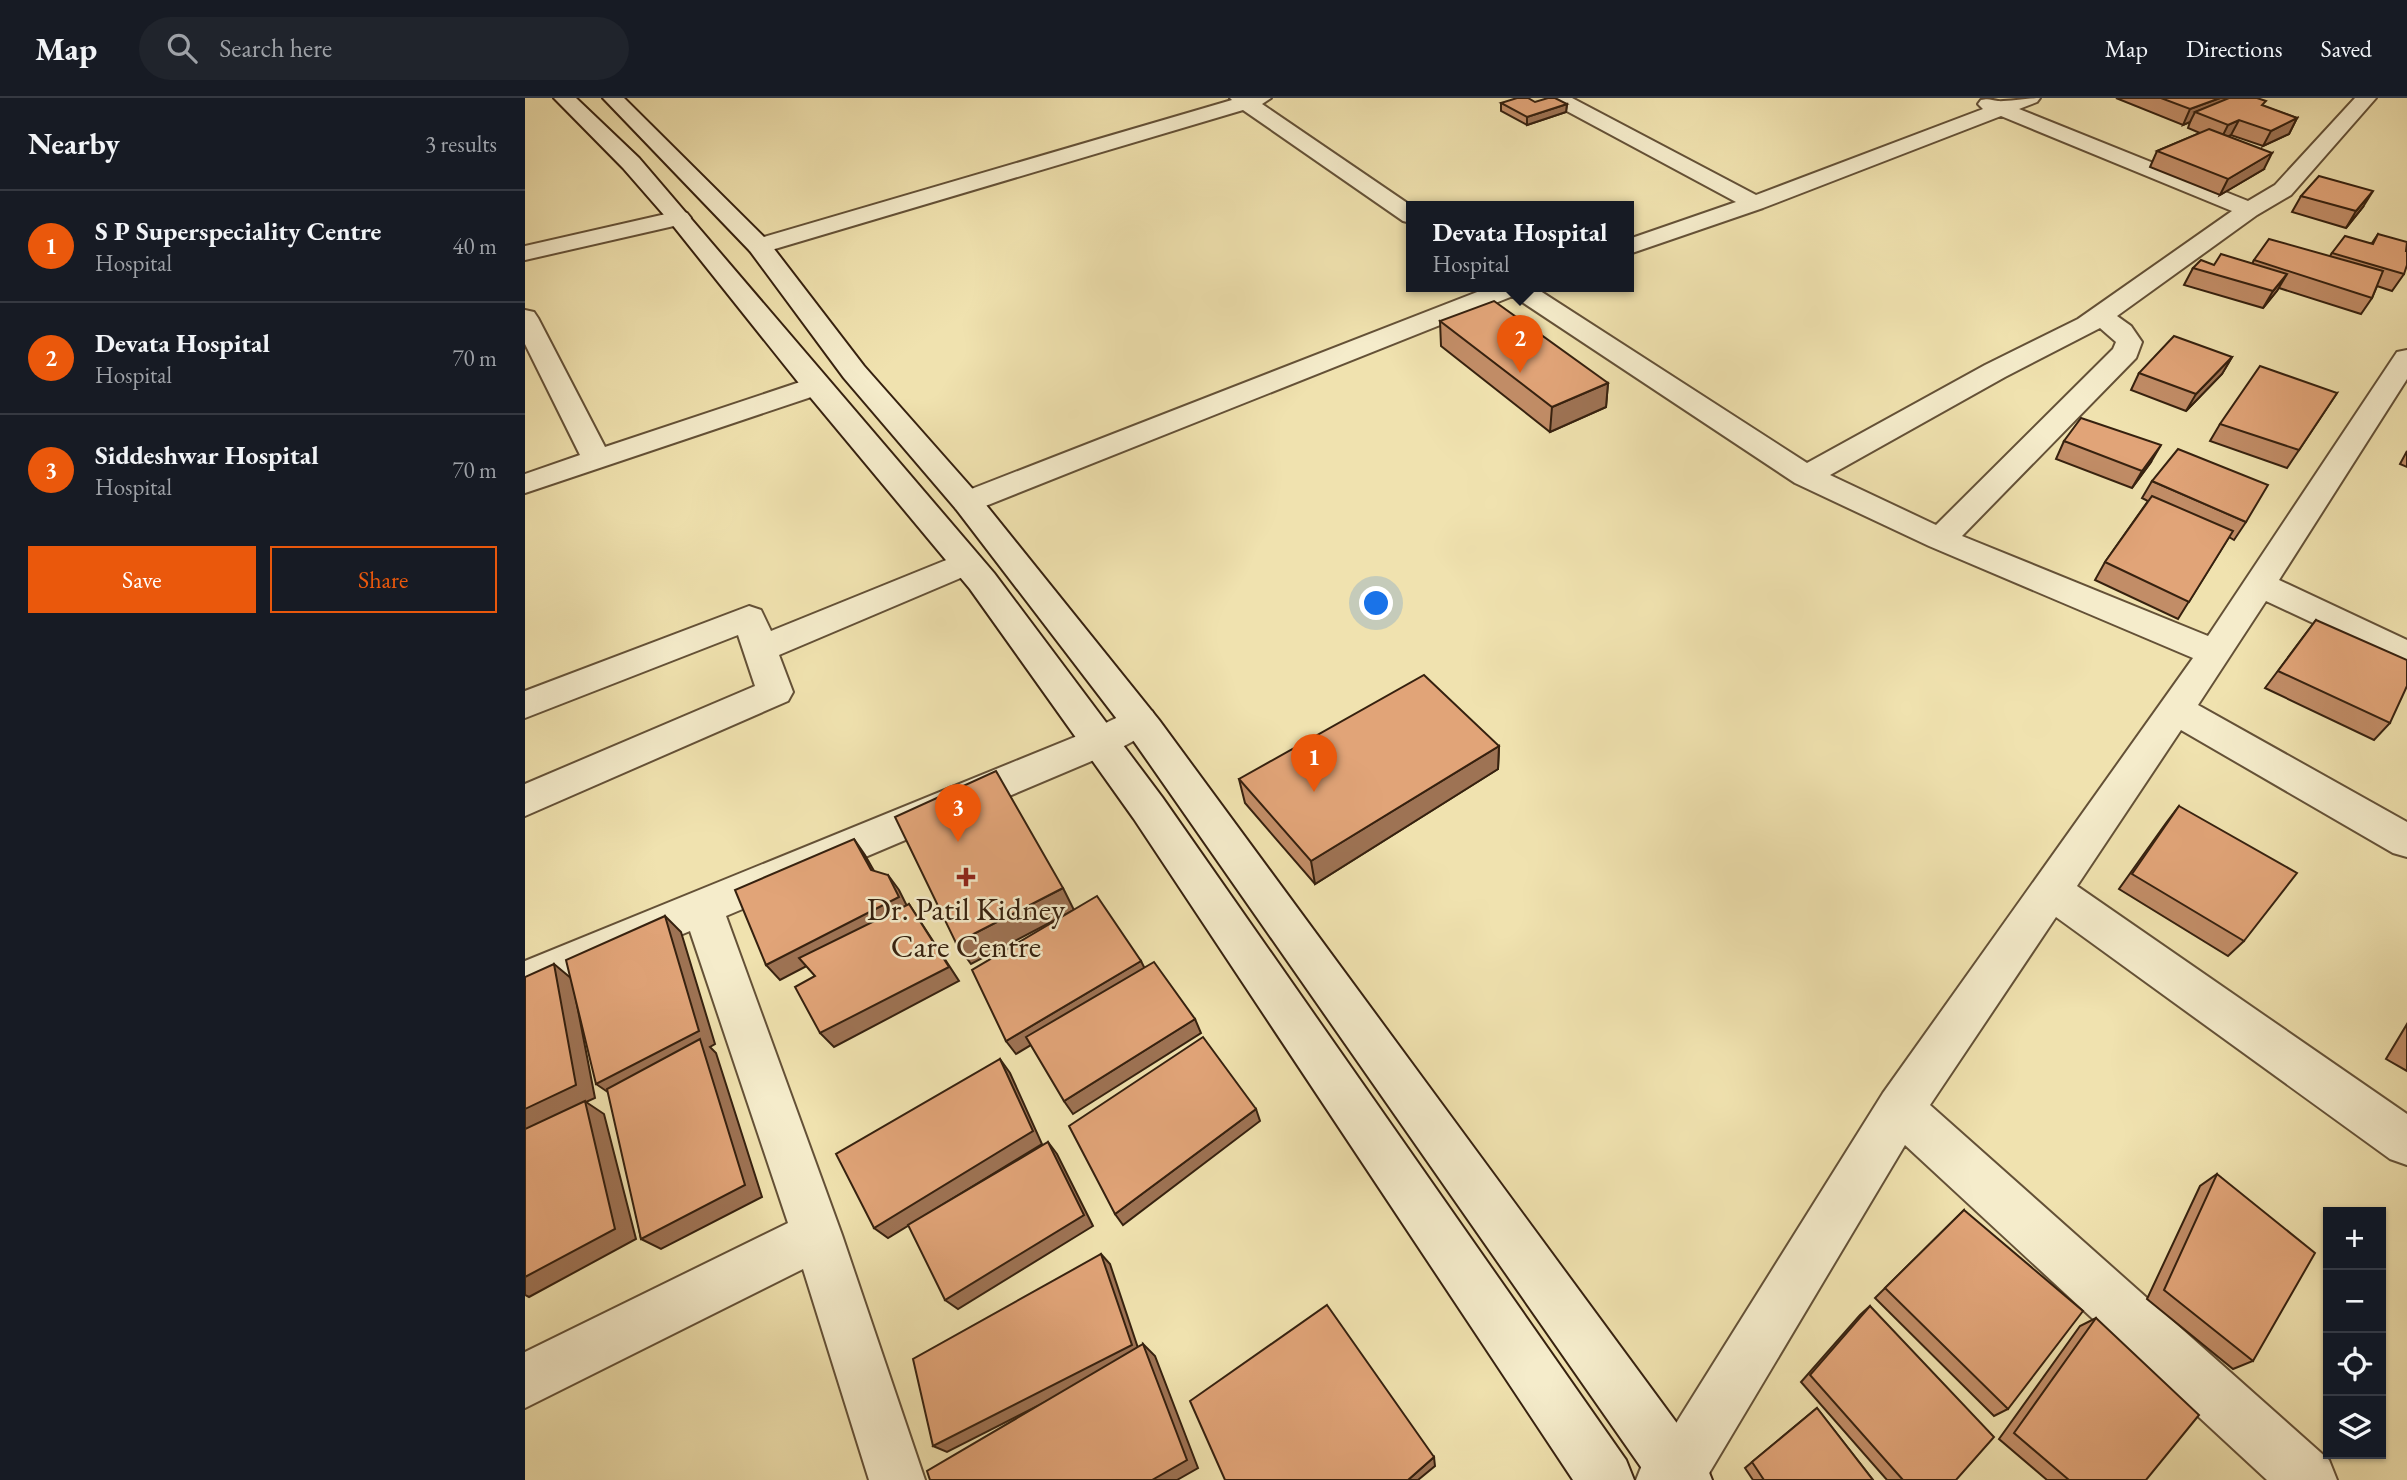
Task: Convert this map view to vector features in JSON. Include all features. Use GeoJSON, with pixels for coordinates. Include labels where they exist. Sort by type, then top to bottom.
{"type":"FeatureCollection","features":[{"type":"Feature","properties":{"kind":"street"},"geometry":{"type":"LineString","coordinates":[[563,98],[631,163],[679,218],[816,386],[966,563],[1149,808],[1606,1480]]}},
{"type":"Feature","properties":{"kind":"street"},"geometry":{"type":"LineString","coordinates":[[613,98],[759,246],[854,372],[967,502],[1139,721],[1675,1477],[1900,1109],[2176,710],[2407,358]]}},
{"type":"Feature","properties":{"kind":"street"},"geometry":{"type":"LineString","coordinates":[[1557,98],[1755,203]]}},
{"type":"Feature","properties":{"kind":"street"},"geometry":{"type":"LineString","coordinates":[[1973,98],[2249,210]]}},
{"type":"Feature","properties":{"kind":"street"},"geometry":{"type":"LineString","coordinates":[[1634,245],[1755,203],[2030,98]]}},
{"type":"Feature","properties":{"kind":"street"},"geometry":{"type":"LineString","coordinates":[[1806,476],[1995,371],[2087,325],[2249,210],[2283,190],[2366,98]]}},
{"type":"Feature","properties":{"kind":"street"},"geometry":{"type":"LineString","coordinates":[[759,246],[1249,99],[1406,212]]}},
{"type":"Feature","properties":{"kind":"street"},"geometry":{"type":"LineString","coordinates":[[525,253],[679,218]]}},
{"type":"Feature","properties":{"kind":"street"},"geometry":{"type":"LineString","coordinates":[[927,517],[1501,292]]}},
{"type":"Feature","properties":{"kind":"street"},"geometry":{"type":"LineString","coordinates":[[1522,292],[1806,476],[1940,539],[2214,653]]}},
{"type":"Feature","properties":{"kind":"street"},"geometry":{"type":"LineString","coordinates":[[1940,539],[2126,352],[2129,342],[2122,332],[2099,316]]}},
{"type":"Feature","properties":{"kind":"street"},"geometry":{"type":"LineString","coordinates":[[525,318],[597,460]]}},
{"type":"Feature","properties":{"kind":"street"},"geometry":{"type":"LineString","coordinates":[[525,484],[816,386]]}},
{"type":"Feature","properties":{"kind":"street"},"geometry":{"type":"LineString","coordinates":[[760,649],[966,563]]}},
{"type":"Feature","properties":{"kind":"street"},"geometry":{"type":"LineString","coordinates":[[2259,584],[2407,655]]}},
{"type":"Feature","properties":{"kind":"street"},"geometry":{"type":"LineString","coordinates":[[525,705],[749,618],[775,692],[525,801]]}},
{"type":"Feature","properties":{"kind":"street"},"geometry":{"type":"LineString","coordinates":[[2176,710],[2407,841]]}},
{"type":"Feature","properties":{"kind":"street"},"geometry":{"type":"LineString","coordinates":[[525,981],[1100,742],[1139,721]]}},
{"type":"Feature","properties":{"kind":"street"},"geometry":{"type":"LineString","coordinates":[[2051,891],[2407,1142]]}},
{"type":"Feature","properties":{"kind":"street"},"geometry":{"type":"LineString","coordinates":[[703,909],[817,1235],[897,1480]]}},
{"type":"Feature","properties":{"kind":"street"},"geometry":{"type":"LineString","coordinates":[[1900,1109],[2309,1480]]}},
{"type":"Feature","properties":{"kind":"street"},"geometry":{"type":"LineString","coordinates":[[525,1381],[817,1235]]}},
{"type":"Feature","properties":{"kind":"building"},"geometry":{"type":"Polygon","coordinates":[[[1528,98],[1535,102],[1555,98],[1567,104],[1527,117],[1501,103],[1528,98]]]}},
{"type":"Feature","properties":{"kind":"building"},"geometry":{"type":"Polygon","coordinates":[[[2161,98],[2220,98],[2190,109],[2161,98]]]}},
{"type":"Feature","properties":{"kind":"building"},"geometry":{"type":"Polygon","coordinates":[[[2229,98],[2257,98],[2266,101],[2262,105],[2297,118],[2271,131],[2239,120],[2228,125],[2195,112],[2229,98]]]}},
{"type":"Feature","properties":{"kind":"building"},"geometry":{"type":"Polygon","coordinates":[[[2209,129],[2272,153],[2228,179],[2157,151],[2209,129]]]}},
{"type":"Feature","properties":{"kind":"building"},"geometry":{"type":"Polygon","coordinates":[[[2319,176],[2373,191],[2356,211],[2301,196],[2319,176]]]}},
{"type":"Feature","properties":{"kind":"building"},"geometry":{"type":"Polygon","coordinates":[[[2378,234],[2407,242],[2407,265],[2404,274],[2332,253],[2345,236],[2373,244],[2378,234]]]}},
{"type":"Feature","properties":{"kind":"building"},"geometry":{"type":"Polygon","coordinates":[[[2269,239],[2383,271],[2372,298],[2254,260],[2269,239]]]}},
{"type":"Feature","properties":{"kind":"building"},"geometry":{"type":"Polygon","coordinates":[[[2221,254],[2287,274],[2273,291],[2193,268],[2201,260],[2214,265],[2221,254]]]}},
{"type":"Feature","properties":{"kind":"building"},"geometry":{"type":"Polygon","coordinates":[[[1494,301],[1608,383],[1552,407],[1440,321],[1494,301]]]}},
{"type":"Feature","properties":{"kind":"building"},"geometry":{"type":"Polygon","coordinates":[[[2174,336],[2232,357],[2196,394],[2139,373],[2174,336]]]}},
{"type":"Feature","properties":{"kind":"building"},"geometry":{"type":"Polygon","coordinates":[[[2260,366],[2337,393],[2299,450],[2220,424],[2260,366]]]}},
{"type":"Feature","properties":{"kind":"building"},"geometry":{"type":"Polygon","coordinates":[[[2081,418],[2161,445],[2142,471],[2064,441],[2081,418]]]}},
{"type":"Feature","properties":{"kind":"building"},"geometry":{"type":"Polygon","coordinates":[[[2178,449],[2268,485],[2246,522],[2152,481],[2178,449]]]}},
{"type":"Feature","properties":{"kind":"building"},"geometry":{"type":"Polygon","coordinates":[[[2152,496],[2233,531],[2189,602],[2105,562],[2152,496]]]}},
{"type":"Feature","properties":{"kind":"building"},"geometry":{"type":"Polygon","coordinates":[[[2316,620],[2407,660],[2407,686],[2390,723],[2278,671],[2316,620]]]}},
{"type":"Feature","properties":{"kind":"building"},"geometry":{"type":"Polygon","coordinates":[[[1424,675],[1499,746],[1311,861],[1239,779],[1424,675]]]}},
{"type":"Feature","properties":{"kind":"building"},"geometry":{"type":"Polygon","coordinates":[[[996,771],[1063,888],[956,943],[895,817],[996,771]]]}},
{"type":"Feature","properties":{"kind":"building"},"geometry":{"type":"Polygon","coordinates":[[[2179,806],[2297,873],[2244,941],[2132,874],[2179,806]]]}},
{"type":"Feature","properties":{"kind":"building"},"geometry":{"type":"Polygon","coordinates":[[[854,839],[871,870],[888,875],[899,897],[766,965],[735,890],[854,839]]]}},
{"type":"Feature","properties":{"kind":"building"},"geometry":{"type":"Polygon","coordinates":[[[1097,896],[1141,961],[1006,1041],[972,970],[1097,896]]]}},
{"type":"Feature","properties":{"kind":"building"},"geometry":{"type":"Polygon","coordinates":[[[909,904],[949,967],[820,1033],[795,987],[815,976],[799,958],[909,904]]]}},
{"type":"Feature","properties":{"kind":"building"},"geometry":{"type":"Polygon","coordinates":[[[665,916],[699,1031],[596,1084],[566,960],[665,916]]]}},
{"type":"Feature","properties":{"kind":"building"},"geometry":{"type":"Polygon","coordinates":[[[1154,962],[1195,1019],[1064,1101],[1026,1037],[1154,962]]]}},
{"type":"Feature","properties":{"kind":"building"},"geometry":{"type":"Polygon","coordinates":[[[554,964],[576,1085],[525,1109],[525,977],[554,964]]]}},
{"type":"Feature","properties":{"kind":"building"},"geometry":{"type":"Polygon","coordinates":[[[1203,1037],[1256,1109],[1115,1214],[1069,1126],[1203,1037]]]}},
{"type":"Feature","properties":{"kind":"building"},"geometry":{"type":"Polygon","coordinates":[[[700,1039],[745,1185],[641,1239],[607,1089],[700,1039]]]}},
{"type":"Feature","properties":{"kind":"building"},"geometry":{"type":"Polygon","coordinates":[[[1000,1059],[1033,1131],[874,1228],[836,1154],[1000,1059]]]}},
{"type":"Feature","properties":{"kind":"building"},"geometry":{"type":"Polygon","coordinates":[[[585,1101],[615,1229],[525,1277],[525,1129],[585,1101]]]}},
{"type":"Feature","properties":{"kind":"building"},"geometry":{"type":"Polygon","coordinates":[[[1048,1142],[1084,1215],[945,1300],[908,1225],[1048,1142]]]}},
{"type":"Feature","properties":{"kind":"building"},"geometry":{"type":"Polygon","coordinates":[[[2217,1174],[2315,1253],[2253,1361],[2164,1290],[2217,1174]]]}},
{"type":"Feature","properties":{"kind":"building"},"geometry":{"type":"Polygon","coordinates":[[[1964,1210],[2083,1311],[2008,1409],[1885,1288],[1964,1210]]]}},
{"type":"Feature","properties":{"kind":"building"},"geometry":{"type":"Polygon","coordinates":[[[1101,1254],[1132,1345],[933,1446],[913,1359],[1101,1254]]]}},
{"type":"Feature","properties":{"kind":"building"},"geometry":{"type":"Polygon","coordinates":[[[1327,1305],[1434,1457],[1408,1480],[1225,1480],[1190,1401],[1327,1305]]]}},
{"type":"Feature","properties":{"kind":"building"},"geometry":{"type":"Polygon","coordinates":[[[1870,1306],[1994,1437],[1956,1480],[1903,1480],[1810,1375],[1870,1306]]]}},
{"type":"Feature","properties":{"kind":"building"},"geometry":{"type":"Polygon","coordinates":[[[2096,1318],[2199,1415],[2146,1480],[2069,1480],[2014,1433],[2096,1318]]]}},
{"type":"Feature","properties":{"kind":"building"},"geometry":{"type":"Polygon","coordinates":[[[1143,1344],[1187,1460],[1152,1480],[930,1480],[927,1471],[1143,1344]]]}},
{"type":"Feature","properties":{"kind":"building"},"geometry":{"type":"Polygon","coordinates":[[[1817,1408],[1873,1480],[1764,1480],[1752,1462],[1817,1408]]]}},
{"type":"Feature","properties":{"kind":"place","name":"Devata Hospital"},"geometry":{"type":"Point","coordinates":[1520,373]}},
{"type":"Feature","properties":{"kind":"place","name":"S P Superspeciality Centre"},"geometry":{"type":"Point","coordinates":[1314,792]}},
{"type":"Feature","properties":{"kind":"place","name":"Siddeshwar Hospital"},"geometry":{"type":"Point","coordinates":[958,842]}},
{"type":"Feature","properties":{"kind":"place","name":"Dr. Patil Kidney Care Centre"},"geometry":{"type":"Point","coordinates":[966,877]}}]}
